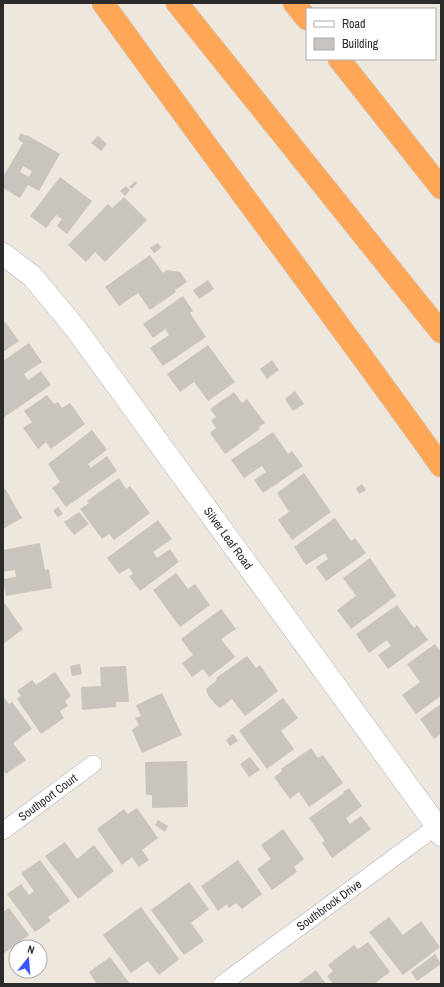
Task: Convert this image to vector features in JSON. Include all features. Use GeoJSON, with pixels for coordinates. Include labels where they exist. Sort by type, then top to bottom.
{"type":"FeatureCollection","features":[{"type":"Feature","properties":{"kind":"highway"},"geometry":{"type":"LineString","coordinates":[[103,3],[265,226],[363,356],[441,466]]}},
{"type":"Feature","properties":{"kind":"highway"},"geometry":{"type":"LineString","coordinates":[[177,3],[441,332]]}},
{"type":"Feature","properties":{"kind":"highway"},"geometry":{"type":"LineString","coordinates":[[294,3],[306,18]]}},
{"type":"Feature","properties":{"kind":"highway"},"geometry":{"type":"LineString","coordinates":[[340,60],[441,188]]}},
{"type":"Feature","properties":{"kind":"street","name":"Silver Leaf Road"},"geometry":{"type":"LineString","coordinates":[[3,254],[32,276],[76,329],[439,831]]}},
{"type":"Feature","properties":{"kind":"street","name":"Southport Court"},"geometry":{"type":"LineString","coordinates":[[3,831],[94,764]]}},
{"type":"Feature","properties":{"kind":"street","name":"Southbrook Drive"},"geometry":{"type":"LineString","coordinates":[[222,984],[439,831]]}},
{"type":"Feature","properties":{"kind":"building"},"geometry":{"type":"Polygon","coordinates":[[[21,133],[26,136],[27,135],[60,154],[39,191],[28,185],[20,198],[3,188],[3,177],[23,143],[18,139],[21,133]],[[23,166],[20,172],[29,177],[32,171],[23,166]]]}},
{"type":"Feature","properties":{"kind":"building"},"geometry":{"type":"Polygon","coordinates":[[[98,136],[107,144],[101,151],[91,143],[98,136]]]}},
{"type":"Feature","properties":{"kind":"building"},"geometry":{"type":"Polygon","coordinates":[[[60,177],[92,201],[67,234],[57,226],[62,219],[56,215],[46,228],[30,216],[60,177]]]}},
{"type":"Feature","properties":{"kind":"building"},"geometry":{"type":"Polygon","coordinates":[[[135,181],[137,183],[132,189],[129,187],[135,181]]]}},
{"type":"Feature","properties":{"kind":"building"},"geometry":{"type":"Polygon","coordinates":[[[126,186],[130,190],[125,196],[120,191],[126,186]]]}},
{"type":"Feature","properties":{"kind":"building"},"geometry":{"type":"Polygon","coordinates":[[[124,197],[147,220],[105,262],[95,252],[86,262],[68,245],[108,204],[112,208],[124,197]]]}},
{"type":"Feature","properties":{"kind":"building"},"geometry":{"type":"Polygon","coordinates":[[[158,243],[161,248],[154,253],[150,248],[158,243]]]}},
{"type":"Feature","properties":{"kind":"building"},"geometry":{"type":"Polygon","coordinates":[[[150,255],[163,273],[167,270],[180,272],[187,282],[175,290],[176,292],[150,310],[138,293],[119,306],[105,287],[150,255]]]}},
{"type":"Feature","properties":{"kind":"building"},"geometry":{"type":"Polygon","coordinates":[[[208,280],[214,289],[199,299],[193,290],[208,280]]]}},
{"type":"Feature","properties":{"kind":"building"},"geometry":{"type":"Polygon","coordinates":[[[183,296],[193,311],[190,313],[206,337],[163,366],[150,348],[169,335],[165,329],[153,338],[143,324],[183,296]]]}},
{"type":"Feature","properties":{"kind":"building"},"geometry":{"type":"Polygon","coordinates":[[[5,322],[19,341],[3,352],[3,324],[5,322]]]}},
{"type":"Feature","properties":{"kind":"building"},"geometry":{"type":"Polygon","coordinates":[[[29,343],[42,362],[24,374],[28,380],[41,371],[51,385],[3,418],[3,361],[29,343]]]}},
{"type":"Feature","properties":{"kind":"building"},"geometry":{"type":"Polygon","coordinates":[[[208,345],[235,382],[208,401],[194,382],[180,392],[167,374],[208,345]]]}},
{"type":"Feature","properties":{"kind":"building"},"geometry":{"type":"Polygon","coordinates":[[[272,360],[279,370],[267,379],[260,369],[272,360]]]}},
{"type":"Feature","properties":{"kind":"building"},"geometry":{"type":"Polygon","coordinates":[[[295,391],[304,404],[293,411],[285,399],[295,391]]]}},
{"type":"Feature","properties":{"kind":"building"},"geometry":{"type":"Polygon","coordinates":[[[234,392],[242,403],[247,399],[265,423],[259,427],[260,429],[225,454],[210,433],[216,428],[211,421],[216,417],[210,409],[234,392]]]}},
{"type":"Feature","properties":{"kind":"building"},"geometry":{"type":"Polygon","coordinates":[[[47,395],[54,404],[58,402],[62,408],[70,403],[85,424],[51,449],[46,442],[38,449],[23,428],[32,422],[24,411],[47,395]]]}},
{"type":"Feature","properties":{"kind":"building"},"geometry":{"type":"Polygon","coordinates":[[[92,430],[107,450],[88,464],[91,468],[107,456],[117,471],[66,507],[52,488],[60,482],[48,464],[92,430]]]}},
{"type":"Feature","properties":{"kind":"building"},"geometry":{"type":"Polygon","coordinates":[[[273,432],[288,454],[292,451],[303,466],[263,493],[254,480],[266,472],[262,466],[244,478],[231,460],[273,432]]]}},
{"type":"Feature","properties":{"kind":"building"},"geometry":{"type":"Polygon","coordinates":[[[304,473],[331,512],[292,540],[278,520],[289,512],[277,493],[304,473]]]}},
{"type":"Feature","properties":{"kind":"building"},"geometry":{"type":"Polygon","coordinates":[[[119,478],[126,489],[130,486],[150,513],[114,540],[109,534],[102,539],[80,509],[89,503],[87,501],[119,478]]]}},
{"type":"Feature","properties":{"kind":"building"},"geometry":{"type":"Polygon","coordinates":[[[362,484],[366,490],[359,494],[356,488],[362,484]]]}},
{"type":"Feature","properties":{"kind":"building"},"geometry":{"type":"Polygon","coordinates":[[[3,485],[22,518],[3,529],[3,485]]]}},
{"type":"Feature","properties":{"kind":"building"},"geometry":{"type":"Polygon","coordinates":[[[58,507],[63,514],[58,517],[53,511],[58,507]]]}},
{"type":"Feature","properties":{"kind":"building"},"geometry":{"type":"Polygon","coordinates":[[[79,512],[89,524],[74,535],[64,522],[79,512]]]}},
{"type":"Feature","properties":{"kind":"building"},"geometry":{"type":"Polygon","coordinates":[[[335,518],[351,541],[355,538],[366,553],[326,581],[316,567],[328,559],[325,553],[306,565],[294,547],[335,518]]]}},
{"type":"Feature","properties":{"kind":"building"},"geometry":{"type":"Polygon","coordinates":[[[158,520],[172,539],[153,552],[157,558],[170,549],[179,562],[140,591],[129,576],[133,574],[129,568],[119,574],[107,558],[158,520]]]}},
{"type":"Feature","properties":{"kind":"building"},"geometry":{"type":"Polygon","coordinates":[[[40,543],[45,570],[49,569],[52,588],[6,596],[3,579],[16,577],[15,570],[3,572],[3,550],[40,543]]]}},
{"type":"Feature","properties":{"kind":"building"},"geometry":{"type":"Polygon","coordinates":[[[370,558],[396,596],[351,629],[337,610],[356,596],[343,578],[370,558]]]}},
{"type":"Feature","properties":{"kind":"building"},"geometry":{"type":"Polygon","coordinates":[[[176,573],[188,589],[195,584],[210,605],[180,627],[153,590],[176,573]]]}},
{"type":"Feature","properties":{"kind":"building"},"geometry":{"type":"Polygon","coordinates":[[[3,601],[23,629],[3,644],[3,601]]]}},
{"type":"Feature","properties":{"kind":"building"},"geometry":{"type":"Polygon","coordinates":[[[397,605],[414,628],[417,625],[428,640],[388,669],[378,655],[391,646],[387,640],[369,653],[356,634],[397,605]]]}},
{"type":"Feature","properties":{"kind":"building"},"geometry":{"type":"Polygon","coordinates":[[[221,609],[236,629],[221,639],[235,657],[209,677],[203,669],[192,677],[182,663],[193,655],[181,639],[221,609]]]}},
{"type":"Feature","properties":{"kind":"building"},"geometry":{"type":"Polygon","coordinates":[[[435,644],[441,652],[441,696],[416,714],[402,695],[420,682],[407,664],[435,644]]]}},
{"type":"Feature","properties":{"kind":"building"},"geometry":{"type":"Polygon","coordinates":[[[247,656],[256,668],[260,665],[278,691],[245,716],[232,699],[220,708],[208,695],[206,689],[217,680],[216,678],[247,656]]]}},
{"type":"Feature","properties":{"kind":"building"},"geometry":{"type":"Polygon","coordinates":[[[80,664],[82,674],[72,676],[70,666],[80,664]]]}},
{"type":"Feature","properties":{"kind":"building"},"geometry":{"type":"Polygon","coordinates":[[[126,666],[129,702],[116,702],[116,707],[82,710],[81,687],[101,686],[100,667],[126,666]]]}},
{"type":"Feature","properties":{"kind":"building"},"geometry":{"type":"Polygon","coordinates":[[[55,672],[71,696],[65,701],[68,706],[60,711],[64,718],[41,734],[17,699],[21,696],[17,691],[32,680],[36,685],[55,672]]]}},
{"type":"Feature","properties":{"kind":"building"},"geometry":{"type":"Polygon","coordinates":[[[162,693],[182,735],[142,753],[132,730],[139,725],[135,718],[141,716],[136,705],[162,693]]]}},
{"type":"Feature","properties":{"kind":"building"},"geometry":{"type":"Polygon","coordinates":[[[3,696],[9,704],[12,702],[32,729],[13,743],[26,760],[6,774],[3,770],[3,696]]]}},
{"type":"Feature","properties":{"kind":"building"},"geometry":{"type":"Polygon","coordinates":[[[283,698],[298,718],[281,731],[294,749],[267,769],[239,731],[283,698]]]}},
{"type":"Feature","properties":{"kind":"building"},"geometry":{"type":"Polygon","coordinates":[[[441,704],[441,734],[434,739],[420,719],[441,704]]]}},
{"type":"Feature","properties":{"kind":"building"},"geometry":{"type":"Polygon","coordinates":[[[233,734],[238,741],[230,746],[226,740],[233,734]]]}},
{"type":"Feature","properties":{"kind":"building"},"geometry":{"type":"Polygon","coordinates":[[[311,748],[318,758],[323,755],[343,783],[309,807],[299,792],[290,799],[274,777],[282,771],[281,769],[311,748]]]}},
{"type":"Feature","properties":{"kind":"building"},"geometry":{"type":"Polygon","coordinates":[[[250,757],[260,770],[249,777],[240,764],[250,757]]]}},
{"type":"Feature","properties":{"kind":"building"},"geometry":{"type":"Polygon","coordinates":[[[187,761],[188,807],[152,808],[152,795],[146,795],[145,762],[187,761]]]}},
{"type":"Feature","properties":{"kind":"building"},"geometry":{"type":"Polygon","coordinates":[[[349,788],[362,806],[346,818],[350,824],[361,816],[371,829],[332,858],[322,843],[325,841],[309,818],[349,788]]]}},
{"type":"Feature","properties":{"kind":"building"},"geometry":{"type":"Polygon","coordinates":[[[137,808],[158,838],[142,850],[149,860],[139,867],[132,857],[122,865],[97,829],[124,809],[128,814],[137,808]]]}},
{"type":"Feature","properties":{"kind":"building"},"geometry":{"type":"Polygon","coordinates":[[[158,820],[168,826],[165,832],[155,825],[158,820]]]}},
{"type":"Feature","properties":{"kind":"building"},"geometry":{"type":"Polygon","coordinates":[[[283,829],[304,859],[294,867],[297,872],[272,890],[257,869],[271,859],[261,845],[283,829]]]}},
{"type":"Feature","properties":{"kind":"building"},"geometry":{"type":"Polygon","coordinates":[[[65,842],[77,859],[94,845],[114,871],[78,899],[45,856],[65,842]]]}},
{"type":"Feature","properties":{"kind":"building"},"geometry":{"type":"Polygon","coordinates":[[[40,860],[70,901],[48,917],[51,921],[35,932],[7,894],[21,884],[29,895],[34,891],[21,873],[40,860]]]}},
{"type":"Feature","properties":{"kind":"building"},"geometry":{"type":"Polygon","coordinates":[[[238,860],[262,894],[242,909],[236,903],[229,908],[227,904],[218,911],[201,886],[238,860]]]}},
{"type":"Feature","properties":{"kind":"building"},"geometry":{"type":"Polygon","coordinates":[[[189,882],[209,909],[191,923],[204,941],[184,955],[151,910],[189,882]]]}},
{"type":"Feature","properties":{"kind":"building"},"geometry":{"type":"Polygon","coordinates":[[[141,907],[179,959],[159,975],[148,961],[131,973],[103,935],[141,907]]]}},
{"type":"Feature","properties":{"kind":"building"},"geometry":{"type":"Polygon","coordinates":[[[9,908],[29,935],[24,939],[8,939],[8,950],[3,954],[3,912],[9,908]]]}},
{"type":"Feature","properties":{"kind":"building"},"geometry":{"type":"Polygon","coordinates":[[[389,917],[403,935],[421,921],[440,947],[403,975],[369,932],[389,917]]]}},
{"type":"Feature","properties":{"kind":"building"},"geometry":{"type":"Polygon","coordinates":[[[368,942],[390,972],[374,984],[333,984],[327,976],[333,971],[328,965],[354,945],[358,949],[368,942]]]}},
{"type":"Feature","properties":{"kind":"building"},"geometry":{"type":"Polygon","coordinates":[[[435,954],[441,964],[417,981],[411,972],[435,954]]]}},
{"type":"Feature","properties":{"kind":"building"},"geometry":{"type":"Polygon","coordinates":[[[110,957],[130,984],[97,984],[89,972],[110,957]]]}},
{"type":"Feature","properties":{"kind":"building"},"geometry":{"type":"Polygon","coordinates":[[[316,970],[326,984],[297,984],[316,970]]]}}]}
